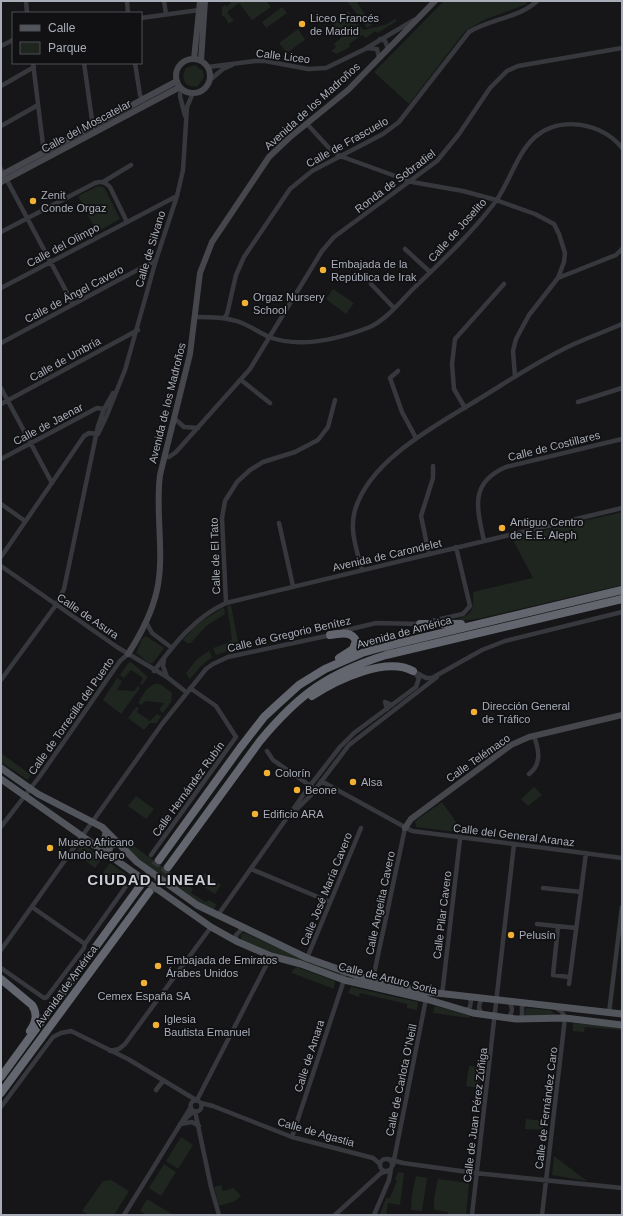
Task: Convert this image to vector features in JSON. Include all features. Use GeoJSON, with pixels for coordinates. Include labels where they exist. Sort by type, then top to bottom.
{"type":"FeatureCollection","features":[{"type":"Feature","properties":{"kind":"highway","name":"Avenida de América"},"geometry":{"type":"LineString","coordinates":[[159,860],[253,731],[278,704],[299,685],[325,669],[362,653],[622,590]]}},
{"type":"Feature","properties":{"kind":"highway","name":"Avenida de América"},"geometry":{"type":"LineString","coordinates":[[168,867],[260,741],[288,708],[331,676],[386,655],[622,599]]}},
{"type":"Feature","properties":{"kind":"highway"},"geometry":{"type":"LineString","coordinates":[[420,624],[478,624]]}},
{"type":"Feature","properties":{"kind":"highway"},"geometry":{"type":"LineString","coordinates":[[299,685],[314,672],[350,651],[356,644],[354,637],[350,634],[330,635]]}},
{"type":"Feature","properties":{"kind":"highway"},"geometry":{"type":"LineString","coordinates":[[288,708],[336,681],[350,675],[395,666],[404,666],[414,671]]}},
{"type":"Feature","properties":{"kind":"highway","name":"Avenida de América"},"geometry":{"type":"LineString","coordinates":[[1,1076],[140,886]]}},
{"type":"Feature","properties":{"kind":"highway","name":"Avenida de América"},"geometry":{"type":"LineString","coordinates":[[1,1094],[149,892]]}},
{"type":"Feature","properties":{"kind":"highway"},"geometry":{"type":"LineString","coordinates":[[1,979],[32,1005],[36,1014],[33,1027],[16,1051],[11,1064]]}},
{"type":"Feature","properties":{"kind":"main road","name":"Calle de Arturo Soria"},"geometry":{"type":"LineString","coordinates":[[1,768],[52,801],[94,822],[118,842],[137,862],[197,905],[308,958],[371,980],[442,995],[484,998],[622,1014]]}},
{"type":"Feature","properties":{"kind":"main road","name":"Calle de Arturo Soria"},"geometry":{"type":"LineString","coordinates":[[1,779],[191,914],[236,941],[271,956],[301,964],[344,980],[426,999],[482,1015],[526,1019],[565,1018],[622,1025]]}},
{"type":"Feature","properties":{"kind":"main road"},"geometry":{"type":"LineString","coordinates":[[49,812],[53,806],[52,801]]}},
{"type":"Feature","properties":{"kind":"main road"},"geometry":{"type":"LineString","coordinates":[[94,845],[102,843],[106,839],[106,831]]}},
{"type":"Feature","properties":{"kind":"main road"},"geometry":{"type":"LineString","coordinates":[[108,854],[110,846],[118,842]]}},
{"type":"Feature","properties":{"kind":"main road"},"geometry":{"type":"LineString","coordinates":[[211,927],[218,914]]}},
{"type":"Feature","properties":{"kind":"street"},"geometry":{"type":"LineString","coordinates":[[26,1],[27,12]]}},
{"type":"Feature","properties":{"kind":"street"},"geometry":{"type":"LineString","coordinates":[[126,1],[128,12]]}},
{"type":"Feature","properties":{"kind":"street"},"geometry":{"type":"LineString","coordinates":[[164,1],[166,14]]}},
{"type":"Feature","properties":{"kind":"street"},"geometry":{"type":"LineString","coordinates":[[197,60],[200,1]]}},
{"type":"Feature","properties":{"kind":"street"},"geometry":{"type":"LineString","coordinates":[[197,60],[205,1]]}},
{"type":"Feature","properties":{"kind":"street","name":"Avenida de los Madroños"},"geometry":{"type":"LineString","coordinates":[[128,654],[146,622],[155,597],[158,580],[158,496],[164,457],[190,354],[200,273],[214,238],[262,166],[278,148],[348,90],[435,1]]}},
{"type":"Feature","properties":{"kind":"street","name":"Calle de Frascuelo"},"geometry":{"type":"LineString","coordinates":[[224,318],[227,314],[236,275],[242,261],[284,197],[302,178],[383,134],[399,122],[469,32],[479,26],[526,10],[537,1]]}},
{"type":"Feature","properties":{"kind":"street"},"geometry":{"type":"LineString","coordinates":[[142,18],[199,10]]}},
{"type":"Feature","properties":{"kind":"street","name":"Calle Liceo"},"geometry":{"type":"LineString","coordinates":[[208,67],[241,62],[265,61],[317,70],[334,66],[419,17]]}},
{"type":"Feature","properties":{"kind":"street"},"geometry":{"type":"LineString","coordinates":[[380,39],[385,41],[388,48]]}},
{"type":"Feature","properties":{"kind":"street"},"geometry":{"type":"LineString","coordinates":[[1,46],[12,40]]}},
{"type":"Feature","properties":{"kind":"street","name":"Ronda de Sobradiel"},"geometry":{"type":"LineString","coordinates":[[164,457],[172,456],[241,380],[259,356],[311,265],[330,242],[412,182],[445,153],[490,88],[507,71],[518,66],[622,48]]}},
{"type":"Feature","properties":{"kind":"street"},"geometry":{"type":"LineString","coordinates":[[365,49],[377,49],[379,58]]}},
{"type":"Feature","properties":{"kind":"street"},"geometry":{"type":"LineString","coordinates":[[188,60],[197,60],[208,67],[210,80],[204,90],[192,93],[179,85],[178,68],[188,60]]}},
{"type":"Feature","properties":{"kind":"street","name":"Calle Liceo"},"geometry":{"type":"LineString","coordinates":[[210,80],[223,69],[241,62]]}},
{"type":"Feature","properties":{"kind":"street"},"geometry":{"type":"LineString","coordinates":[[84,64],[93,127]]}},
{"type":"Feature","properties":{"kind":"street"},"geometry":{"type":"LineString","coordinates":[[135,64],[142,100]]}},
{"type":"Feature","properties":{"kind":"street"},"geometry":{"type":"LineString","coordinates":[[1,86],[34,65],[44,153]]}},
{"type":"Feature","properties":{"kind":"street","name":"Calle del Moscatelar"},"geometry":{"type":"LineString","coordinates":[[3,176],[142,100],[179,85]]}},
{"type":"Feature","properties":{"kind":"street","name":"Calle del Moscatelar"},"geometry":{"type":"LineString","coordinates":[[3,176],[179,85]]}},
{"type":"Feature","properties":{"kind":"street","name":"Calle de Silvano"},"geometry":{"type":"LineString","coordinates":[[179,85],[186,120]]}},
{"type":"Feature","properties":{"kind":"street","name":"Calle de Silvano"},"geometry":{"type":"LineString","coordinates":[[98,434],[108,415],[138,330],[156,260],[177,196],[183,170],[187,107],[192,93]]}},
{"type":"Feature","properties":{"kind":"street"},"geometry":{"type":"LineString","coordinates":[[1,126],[38,105]]}},
{"type":"Feature","properties":{"kind":"street"},"geometry":{"type":"LineString","coordinates":[[307,124],[330,149],[340,156],[412,182],[463,191],[496,200],[540,216],[554,224],[565,253],[564,262],[558,278],[528,315],[516,339],[513,351],[515,378]]}},
{"type":"Feature","properties":{"kind":"street","name":"Calle de Joselito"},"geometry":{"type":"LineString","coordinates":[[195,317],[224,318],[243,323],[270,337],[298,342],[317,342],[368,327],[377,323],[394,308],[464,238],[496,200],[526,148],[535,137],[544,131],[566,124],[585,124],[605,133],[622,148]]}},
{"type":"Feature","properties":{"kind":"street"},"geometry":{"type":"LineString","coordinates":[[1,232],[95,183],[103,182],[131,165]]}},
{"type":"Feature","properties":{"kind":"street"},"geometry":{"type":"LineString","coordinates":[[3,176],[73,304]]}},
{"type":"Feature","properties":{"kind":"street"},"geometry":{"type":"LineString","coordinates":[[103,182],[110,188],[127,222]]}},
{"type":"Feature","properties":{"kind":"street","name":"Calle del Olimpo"},"geometry":{"type":"LineString","coordinates":[[1,288],[177,196]]}},
{"type":"Feature","properties":{"kind":"street","name":"Calle de Joselito"},"geometry":{"type":"LineString","coordinates":[[405,249],[430,272]]}},
{"type":"Feature","properties":{"kind":"street"},"geometry":{"type":"LineString","coordinates":[[558,278],[616,255],[622,249]]}},
{"type":"Feature","properties":{"kind":"street","name":"Calle de Ángel Cavero"},"geometry":{"type":"LineString","coordinates":[[1,343],[156,260]]}},
{"type":"Feature","properties":{"kind":"street"},"geometry":{"type":"LineString","coordinates":[[371,284],[394,308]]}},
{"type":"Feature","properties":{"kind":"street"},"geometry":{"type":"LineString","coordinates":[[465,408],[454,389],[452,364],[455,339],[504,284]]}},
{"type":"Feature","properties":{"kind":"street"},"geometry":{"type":"LineString","coordinates":[[362,570],[353,530],[356,508],[375,475],[416,438],[465,408],[574,344],[622,324]]}},
{"type":"Feature","properties":{"kind":"street","name":"Calle de Umbría"},"geometry":{"type":"LineString","coordinates":[[1,404],[138,330]]}},
{"type":"Feature","properties":{"kind":"street"},"geometry":{"type":"LineString","coordinates":[[398,371],[390,378],[402,412],[416,438]]}},
{"type":"Feature","properties":{"kind":"street"},"geometry":{"type":"LineString","coordinates":[[241,380],[270,403]]}},
{"type":"Feature","properties":{"kind":"street","name":"Calle de Silvano"},"geometry":{"type":"LineString","coordinates":[[1,680],[56,605],[64,589],[68,578],[104,409],[120,381]]}},
{"type":"Feature","properties":{"kind":"street"},"geometry":{"type":"LineString","coordinates":[[1,388],[52,483]]}},
{"type":"Feature","properties":{"kind":"street"},"geometry":{"type":"LineString","coordinates":[[578,402],[622,388]]}},
{"type":"Feature","properties":{"kind":"street","name":"Calle de El Tato"},"geometry":{"type":"LineString","coordinates":[[226,603],[222,518],[225,501],[237,482],[250,470],[263,462],[295,452],[318,440],[328,427],[335,400]]}},
{"type":"Feature","properties":{"kind":"street","name":"Calle de Jaenar"},"geometry":{"type":"LineString","coordinates":[[1,459],[97,408],[104,409]]}},
{"type":"Feature","properties":{"kind":"street"},"geometry":{"type":"LineString","coordinates":[[104,409],[108,415]]}},
{"type":"Feature","properties":{"kind":"street"},"geometry":{"type":"LineString","coordinates":[[174,418],[184,428],[198,428]]}},
{"type":"Feature","properties":{"kind":"street"},"geometry":{"type":"LineString","coordinates":[[1,557],[84,436],[89,433],[98,434]]}},
{"type":"Feature","properties":{"kind":"street","name":"Calle de Costillares"},"geometry":{"type":"LineString","coordinates":[[484,541],[477,510],[478,499],[482,487],[496,471],[506,467],[622,439]]}},
{"type":"Feature","properties":{"kind":"street"},"geometry":{"type":"LineString","coordinates":[[429,554],[421,516],[433,478],[433,466]]}},
{"type":"Feature","properties":{"kind":"street"},"geometry":{"type":"LineString","coordinates":[[1,504],[25,521]]}},
{"type":"Feature","properties":{"kind":"street","name":"Avenida de Carondelet"},"geometry":{"type":"LineString","coordinates":[[154,671],[164,657],[197,620],[226,603],[622,508]]}},
{"type":"Feature","properties":{"kind":"street"},"geometry":{"type":"LineString","coordinates":[[279,523],[293,586]]}},
{"type":"Feature","properties":{"kind":"street","name":"Calle de Gregorio Benítez"},"geometry":{"type":"LineString","coordinates":[[94,822],[186,692],[206,669],[223,658],[330,635],[376,623],[420,624],[463,614],[469,609],[470,600],[456,547]]}},
{"type":"Feature","properties":{"kind":"street","name":"Calle de Asura"},"geometry":{"type":"LineString","coordinates":[[1,566],[56,605],[128,654],[166,677],[186,692]]}},
{"type":"Feature","properties":{"kind":"street"},"geometry":{"type":"LineString","coordinates":[[414,671],[429,678],[482,650],[505,641],[622,612]]}},
{"type":"Feature","properties":{"kind":"street"},"geometry":{"type":"LineString","coordinates":[[146,622],[152,633],[172,648]]}},
{"type":"Feature","properties":{"kind":"street"},"geometry":{"type":"LineString","coordinates":[[141,632],[152,633]]}},
{"type":"Feature","properties":{"kind":"street","name":"Calle de Torrecilla del Puerto"},"geometry":{"type":"LineString","coordinates":[[30,788],[120,661],[128,654]]}},
{"type":"Feature","properties":{"kind":"street"},"geometry":{"type":"LineString","coordinates":[[164,657],[163,666],[166,677]]}},
{"type":"Feature","properties":{"kind":"street"},"geometry":{"type":"LineString","coordinates":[[218,914],[252,869],[310,786],[344,746],[352,739],[353,734],[357,734],[400,705],[449,668]]}},
{"type":"Feature","properties":{"kind":"street"},"geometry":{"type":"LineString","coordinates":[[288,818],[315,789],[339,752],[387,709],[417,685],[419,678],[414,671]]}},
{"type":"Feature","properties":{"kind":"street","name":"Calle Hernández Rubín"},"geometry":{"type":"LineString","coordinates":[[151,855],[236,739],[234,732],[216,706],[190,688]]}},
{"type":"Feature","properties":{"kind":"street","name":"Calle Telémaco"},"geometry":{"type":"LineString","coordinates":[[405,828],[411,819],[506,748],[534,736],[622,715]]}},
{"type":"Feature","properties":{"kind":"street"},"geometry":{"type":"LineString","coordinates":[[530,774],[535,770],[538,763],[538,752],[534,736]]}},
{"type":"Feature","properties":{"kind":"street"},"geometry":{"type":"LineString","coordinates":[[267,751],[273,760],[315,789]]}},
{"type":"Feature","properties":{"kind":"street","name":"Calle del General Aranaz"},"geometry":{"type":"LineString","coordinates":[[320,781],[414,832],[622,858]]}},
{"type":"Feature","properties":{"kind":"street"},"geometry":{"type":"LineString","coordinates":[[1,827],[30,788]]}},
{"type":"Feature","properties":{"kind":"street"},"geometry":{"type":"LineString","coordinates":[[1,950],[94,822]]}},
{"type":"Feature","properties":{"kind":"street","name":"Calle José María Cavero"},"geometry":{"type":"LineString","coordinates":[[308,958],[361,828]]}},
{"type":"Feature","properties":{"kind":"street","name":"Calle Angelita Cavero"},"geometry":{"type":"LineString","coordinates":[[371,980],[375,972],[405,828]]}},
{"type":"Feature","properties":{"kind":"street","name":"Calle Pilar Cavero"},"geometry":{"type":"LineString","coordinates":[[442,995],[459,843],[461,837]]}},
{"type":"Feature","properties":{"kind":"street","name":"Calle de Juan Pérez Zúñiga"},"geometry":{"type":"LineString","coordinates":[[472,1215],[514,844]]}},
{"type":"Feature","properties":{"kind":"street"},"geometry":{"type":"LineString","coordinates":[[569,984],[586,853]]}},
{"type":"Feature","properties":{"kind":"street"},"geometry":{"type":"LineString","coordinates":[[252,869],[330,902]]}},
{"type":"Feature","properties":{"kind":"street"},"geometry":{"type":"LineString","coordinates":[[1,968],[44,998],[47,997],[84,948],[85,944],[132,878],[132,872]]}},
{"type":"Feature","properties":{"kind":"street"},"geometry":{"type":"LineString","coordinates":[[543,888],[581,892]]}},
{"type":"Feature","properties":{"kind":"street"},"geometry":{"type":"LineString","coordinates":[[191,914],[197,905]]}},
{"type":"Feature","properties":{"kind":"street"},"geometry":{"type":"LineString","coordinates":[[32,907],[85,944]]}},
{"type":"Feature","properties":{"kind":"street"},"geometry":{"type":"LineString","coordinates":[[609,1013],[622,907]]}},
{"type":"Feature","properties":{"kind":"street"},"geometry":{"type":"LineString","coordinates":[[537,924],[576,928]]}},
{"type":"Feature","properties":{"kind":"street"},"geometry":{"type":"LineString","coordinates":[[110,1050],[119,1049],[125,1044],[211,927]]}},
{"type":"Feature","properties":{"kind":"street"},"geometry":{"type":"LineString","coordinates":[[236,941],[236,935],[244,927]]}},
{"type":"Feature","properties":{"kind":"street"},"geometry":{"type":"LineString","coordinates":[[558,927],[553,975],[569,977]]}},
{"type":"Feature","properties":{"kind":"street"},"geometry":{"type":"LineString","coordinates":[[125,1215],[180,1124],[198,1101],[271,956]]}},
{"type":"Feature","properties":{"kind":"street"},"geometry":{"type":"LineString","coordinates":[[342,971],[344,980]]}},
{"type":"Feature","properties":{"kind":"street","name":"Calle de Amara"},"geometry":{"type":"LineString","coordinates":[[292,1137],[344,980]]}},
{"type":"Feature","properties":{"kind":"street"},"geometry":{"type":"LineString","coordinates":[[466,1011],[470,1007],[471,1001],[468,997]]}},
{"type":"Feature","properties":{"kind":"street"},"geometry":{"type":"LineString","coordinates":[[482,1015],[479,1008],[480,1002],[484,998]]}},
{"type":"Feature","properties":{"kind":"street","name":"Calle de Carlota O’Neill"},"geometry":{"type":"LineString","coordinates":[[374,1215],[384,1193],[391,1165],[426,999]]}},
{"type":"Feature","properties":{"kind":"street"},"geometry":{"type":"LineString","coordinates":[[508,1018],[512,1014],[513,1007],[509,1001]]}},
{"type":"Feature","properties":{"kind":"street"},"geometry":{"type":"LineString","coordinates":[[525,1003],[522,1007],[522,1016],[526,1019]]}},
{"type":"Feature","properties":{"kind":"street"},"geometry":{"type":"LineString","coordinates":[[555,1007],[562,1012],[565,1018]]}},
{"type":"Feature","properties":{"kind":"street","name":"Calle de Fernández Caro"},"geometry":{"type":"LineString","coordinates":[[542,1215],[565,1018]]}},
{"type":"Feature","properties":{"kind":"street","name":"Calle de Agastia"},"geometry":{"type":"LineString","coordinates":[[61,1033],[71,1031],[110,1050],[128,1059],[184,1094],[198,1101],[292,1137],[373,1158],[381,1169],[391,1165]]}},
{"type":"Feature","properties":{"kind":"street","name":"Avenida de América"},"geometry":{"type":"LineString","coordinates":[[1,1108],[53,1037],[61,1033]]}},
{"type":"Feature","properties":{"kind":"street"},"geometry":{"type":"LineString","coordinates":[[125,1044],[124,1053],[128,1059]]}},
{"type":"Feature","properties":{"kind":"street"},"geometry":{"type":"LineString","coordinates":[[156,1090],[163,1081]]}},
{"type":"Feature","properties":{"kind":"street","name":"Calle de Agastia"},"geometry":{"type":"LineString","coordinates":[[184,1094],[193,1108]]}},
{"type":"Feature","properties":{"kind":"street"},"geometry":{"type":"LineString","coordinates":[[193,1108],[200,1109],[198,1101]]}},
{"type":"Feature","properties":{"kind":"street"},"geometry":{"type":"LineString","coordinates":[[193,1108],[199,1126],[210,1187],[219,1215]]}},
{"type":"Feature","properties":{"kind":"street"},"geometry":{"type":"LineString","coordinates":[[180,1124],[192,1122],[199,1126]]}},
{"type":"Feature","properties":{"kind":"street"},"geometry":{"type":"LineString","coordinates":[[335,1215],[381,1169],[383,1159],[391,1165],[403,1163],[477,1173],[622,1188]]}},
{"type":"Feature","properties":{"kind":"street"},"geometry":{"type":"LineString","coordinates":[[391,1165],[403,1163]]}},
{"type":"Feature","properties":{"kind":"green space"},"geometry":{"type":"Polygon","coordinates":[[[229,1],[266,1],[271,7],[252,20],[239,3],[227,12],[234,21],[227,24],[228,22],[224,16],[222,16],[222,7],[225,5],[229,9],[227,6],[231,3],[229,1]]]}},
{"type":"Feature","properties":{"kind":"green space"},"geometry":{"type":"Polygon","coordinates":[[[347,1],[356,1],[372,25],[367,28],[347,1]]]}},
{"type":"Feature","properties":{"kind":"green space"},"geometry":{"type":"Polygon","coordinates":[[[444,1],[525,1],[527,4],[486,19],[465,31],[409,104],[374,72],[444,1]]]}},
{"type":"Feature","properties":{"kind":"green space"},"geometry":{"type":"Polygon","coordinates":[[[282,7],[287,13],[266,28],[262,22],[282,7]]]}},
{"type":"Feature","properties":{"kind":"green space"},"geometry":{"type":"Polygon","coordinates":[[[348,11],[363,30],[385,25],[395,19],[397,21],[377,33],[375,31],[366,38],[362,35],[349,44],[350,47],[337,54],[331,51],[336,47],[334,44],[341,38],[332,23],[348,11]]]}},
{"type":"Feature","properties":{"kind":"green space"},"geometry":{"type":"Polygon","coordinates":[[[298,29],[305,40],[287,53],[279,43],[298,29]]]}},
{"type":"Feature","properties":{"kind":"green space"},"geometry":{"type":"Polygon","coordinates":[[[195,65],[203,71],[204,77],[198,86],[194,87],[185,82],[183,76],[186,68],[195,65]]]}},
{"type":"Feature","properties":{"kind":"green space"},"geometry":{"type":"Polygon","coordinates":[[[98,186],[104,187],[120,219],[97,232],[78,196],[98,186]]]}},
{"type":"Feature","properties":{"kind":"green space"},"geometry":{"type":"Polygon","coordinates":[[[333,289],[354,303],[346,314],[326,299],[333,289]]]}},
{"type":"Feature","properties":{"kind":"green space"},"geometry":{"type":"Polygon","coordinates":[[[622,512],[622,585],[477,619],[446,622],[465,616],[471,611],[473,592],[533,578],[512,538],[622,512]]]}},
{"type":"Feature","properties":{"kind":"green space"},"geometry":{"type":"Polygon","coordinates":[[[231,605],[239,647],[216,655],[213,648],[227,643],[232,639],[227,606],[231,605]]]}},
{"type":"Feature","properties":{"kind":"green space"},"geometry":{"type":"Polygon","coordinates":[[[224,607],[225,614],[206,626],[191,643],[187,643],[183,640],[196,625],[224,607]]]}},
{"type":"Feature","properties":{"kind":"green space"},"geometry":{"type":"Polygon","coordinates":[[[146,636],[164,648],[153,663],[149,663],[136,653],[142,639],[146,636]]]}},
{"type":"Feature","properties":{"kind":"green space"},"geometry":{"type":"Polygon","coordinates":[[[209,651],[212,657],[201,666],[190,679],[186,673],[197,659],[209,651]]]}},
{"type":"Feature","properties":{"kind":"green space"},"geometry":{"type":"Polygon","coordinates":[[[131,662],[147,676],[142,685],[140,684],[143,678],[131,670],[124,678],[120,675],[128,663],[131,662]]]}},
{"type":"Feature","properties":{"kind":"green space"},"geometry":{"type":"Polygon","coordinates":[[[117,678],[122,681],[117,690],[134,691],[138,686],[140,688],[121,714],[103,700],[117,678]]]}},
{"type":"Feature","properties":{"kind":"green space"},"geometry":{"type":"Polygon","coordinates":[[[154,684],[160,684],[172,693],[171,702],[163,713],[159,710],[164,703],[146,701],[141,705],[138,703],[146,690],[154,684]]]}},
{"type":"Feature","properties":{"kind":"green space"},"geometry":{"type":"Polygon","coordinates":[[[136,707],[139,708],[137,712],[150,721],[157,714],[161,716],[157,723],[150,723],[144,730],[128,718],[136,707]]]}},
{"type":"Feature","properties":{"kind":"green space"},"geometry":{"type":"Polygon","coordinates":[[[1,753],[31,775],[28,780],[1,762],[1,753]]]}},
{"type":"Feature","properties":{"kind":"green space"},"geometry":{"type":"Polygon","coordinates":[[[534,787],[542,795],[528,806],[521,799],[534,787]]]}},
{"type":"Feature","properties":{"kind":"green space"},"geometry":{"type":"Polygon","coordinates":[[[136,796],[154,809],[146,819],[128,806],[136,796]]]}},
{"type":"Feature","properties":{"kind":"green space"},"geometry":{"type":"Polygon","coordinates":[[[442,802],[464,833],[416,827],[415,821],[442,802]]]}},
{"type":"Feature","properties":{"kind":"green space"},"geometry":{"type":"Polygon","coordinates":[[[82,843],[102,858],[95,868],[75,853],[82,843]]]}},
{"type":"Feature","properties":{"kind":"green space"},"geometry":{"type":"Polygon","coordinates":[[[131,844],[193,889],[191,893],[206,902],[209,900],[216,904],[215,909],[193,899],[168,883],[127,847],[131,844]]]}},
{"type":"Feature","properties":{"kind":"green space"},"geometry":{"type":"Polygon","coordinates":[[[110,863],[127,875],[125,878],[120,875],[115,882],[103,873],[110,863]]]}},
{"type":"Feature","properties":{"kind":"green space"},"geometry":{"type":"Polygon","coordinates":[[[205,873],[221,885],[215,894],[198,883],[205,873]]]}},
{"type":"Feature","properties":{"kind":"green space"},"geometry":{"type":"Polygon","coordinates":[[[245,933],[302,959],[341,974],[341,976],[262,949],[241,939],[241,934],[245,933]]]}},
{"type":"Feature","properties":{"kind":"green space"},"geometry":{"type":"Polygon","coordinates":[[[296,967],[335,981],[334,989],[292,973],[293,969],[296,967]]]}},
{"type":"Feature","properties":{"kind":"green space"},"geometry":{"type":"Polygon","coordinates":[[[351,987],[418,1002],[417,1010],[407,1008],[407,1004],[360,993],[359,997],[348,993],[351,987]]]}},
{"type":"Feature","properties":{"kind":"green space"},"geometry":{"type":"Polygon","coordinates":[[[435,1006],[470,1016],[470,1018],[433,1013],[435,1006]]]}},
{"type":"Feature","properties":{"kind":"green space"},"geometry":{"type":"Polygon","coordinates":[[[526,1008],[550,1010],[557,1015],[527,1016],[525,1013],[526,1008]]]}},
{"type":"Feature","properties":{"kind":"green space"},"geometry":{"type":"Polygon","coordinates":[[[573,1024],[622,1028],[622,1030],[585,1027],[584,1032],[573,1031],[573,1024]]]}},
{"type":"Feature","properties":{"kind":"green space"},"geometry":{"type":"Polygon","coordinates":[[[469,1066],[480,1067],[478,1088],[466,1086],[469,1066]]]}},
{"type":"Feature","properties":{"kind":"green space"},"geometry":{"type":"Polygon","coordinates":[[[526,1119],[544,1121],[543,1130],[525,1129],[526,1119]]]}},
{"type":"Feature","properties":{"kind":"green space"},"geometry":{"type":"Polygon","coordinates":[[[181,1137],[193,1145],[178,1169],[166,1161],[181,1137]]]}},
{"type":"Feature","properties":{"kind":"green space"},"geometry":{"type":"Polygon","coordinates":[[[554,1156],[587,1181],[552,1175],[554,1156]]]}},
{"type":"Feature","properties":{"kind":"green space"},"geometry":{"type":"Polygon","coordinates":[[[164,1164],[176,1172],[161,1196],[149,1188],[164,1164]]]}},
{"type":"Feature","properties":{"kind":"green space"},"geometry":{"type":"Polygon","coordinates":[[[398,1172],[404,1173],[400,1205],[388,1203],[386,1215],[380,1214],[386,1198],[390,1198],[397,1181],[395,1180],[398,1172]]]}},
{"type":"Feature","properties":{"kind":"green space"},"geometry":{"type":"Polygon","coordinates":[[[416,1176],[427,1178],[422,1211],[411,1210],[416,1176]]]}},
{"type":"Feature","properties":{"kind":"green space"},"geometry":{"type":"Polygon","coordinates":[[[438,1179],[469,1183],[466,1215],[448,1215],[448,1212],[434,1210],[434,1198],[438,1179]]]}},
{"type":"Feature","properties":{"kind":"green space"},"geometry":{"type":"Polygon","coordinates":[[[111,1180],[129,1191],[114,1215],[89,1215],[82,1211],[103,1181],[111,1180]]]}},
{"type":"Feature","properties":{"kind":"green space"},"geometry":{"type":"Polygon","coordinates":[[[221,1185],[223,1191],[233,1188],[241,1196],[235,1201],[219,1206],[214,1187],[221,1185]]]}},
{"type":"Feature","properties":{"kind":"green space"},"geometry":{"type":"Polygon","coordinates":[[[147,1199],[172,1214],[146,1215],[140,1211],[147,1199]]]}},
{"type":"Feature","properties":{"kind":"tunnel"},"geometry":{"type":"LineString","coordinates":[[141,885],[159,860]]}},
{"type":"Feature","properties":{"kind":"tunnel"},"geometry":{"type":"LineString","coordinates":[[150,892],[168,867]]}},
{"type":"Feature","properties":{"kind":"place","name":"Liceo Francés de Madrid"},"geometry":{"type":"Point","coordinates":[302,24]}},
{"type":"Feature","properties":{"kind":"place","name":"Zenit Conde Orgaz"},"geometry":{"type":"Point","coordinates":[33,201]}},
{"type":"Feature","properties":{"kind":"place","name":"Embajada de la República de Irak"},"geometry":{"type":"Point","coordinates":[323,270]}},
{"type":"Feature","properties":{"kind":"place","name":"Orgaz Nursery School"},"geometry":{"type":"Point","coordinates":[245,303]}},
{"type":"Feature","properties":{"kind":"place","name":"Antiguo Centro de E.E. Aleph"},"geometry":{"type":"Point","coordinates":[502,528]}},
{"type":"Feature","properties":{"kind":"place","name":"Dirección General de Tráfico"},"geometry":{"type":"Point","coordinates":[474,712]}},
{"type":"Feature","properties":{"kind":"place","name":"Colorín"},"geometry":{"type":"Point","coordinates":[267,773]}},
{"type":"Feature","properties":{"kind":"place","name":"Alsa"},"geometry":{"type":"Point","coordinates":[353,782]}},
{"type":"Feature","properties":{"kind":"place","name":"Beone"},"geometry":{"type":"Point","coordinates":[297,790]}},
{"type":"Feature","properties":{"kind":"place","name":"Edificio ARA"},"geometry":{"type":"Point","coordinates":[255,814]}},
{"type":"Feature","properties":{"kind":"place","name":"Museo Africano Mundo Negro"},"geometry":{"type":"Point","coordinates":[50,848]}},
{"type":"Feature","properties":{"kind":"place","name":"Pelusín"},"geometry":{"type":"Point","coordinates":[511,935]}},
{"type":"Feature","properties":{"kind":"place","name":"Embajada de Emiratos Árabes Unidos"},"geometry":{"type":"Point","coordinates":[158,966]}},
{"type":"Feature","properties":{"kind":"place","name":"Cemex España SA"},"geometry":{"type":"Point","coordinates":[144,983]}},
{"type":"Feature","properties":{"kind":"place","name":"Iglesia Bautista Emanuel"},"geometry":{"type":"Point","coordinates":[156,1025]}},
{"type":"Feature","properties":{"kind":"district","name":"CIUDAD LINEAL"},"geometry":{"type":"Point","coordinates":[152,879]}}]}
